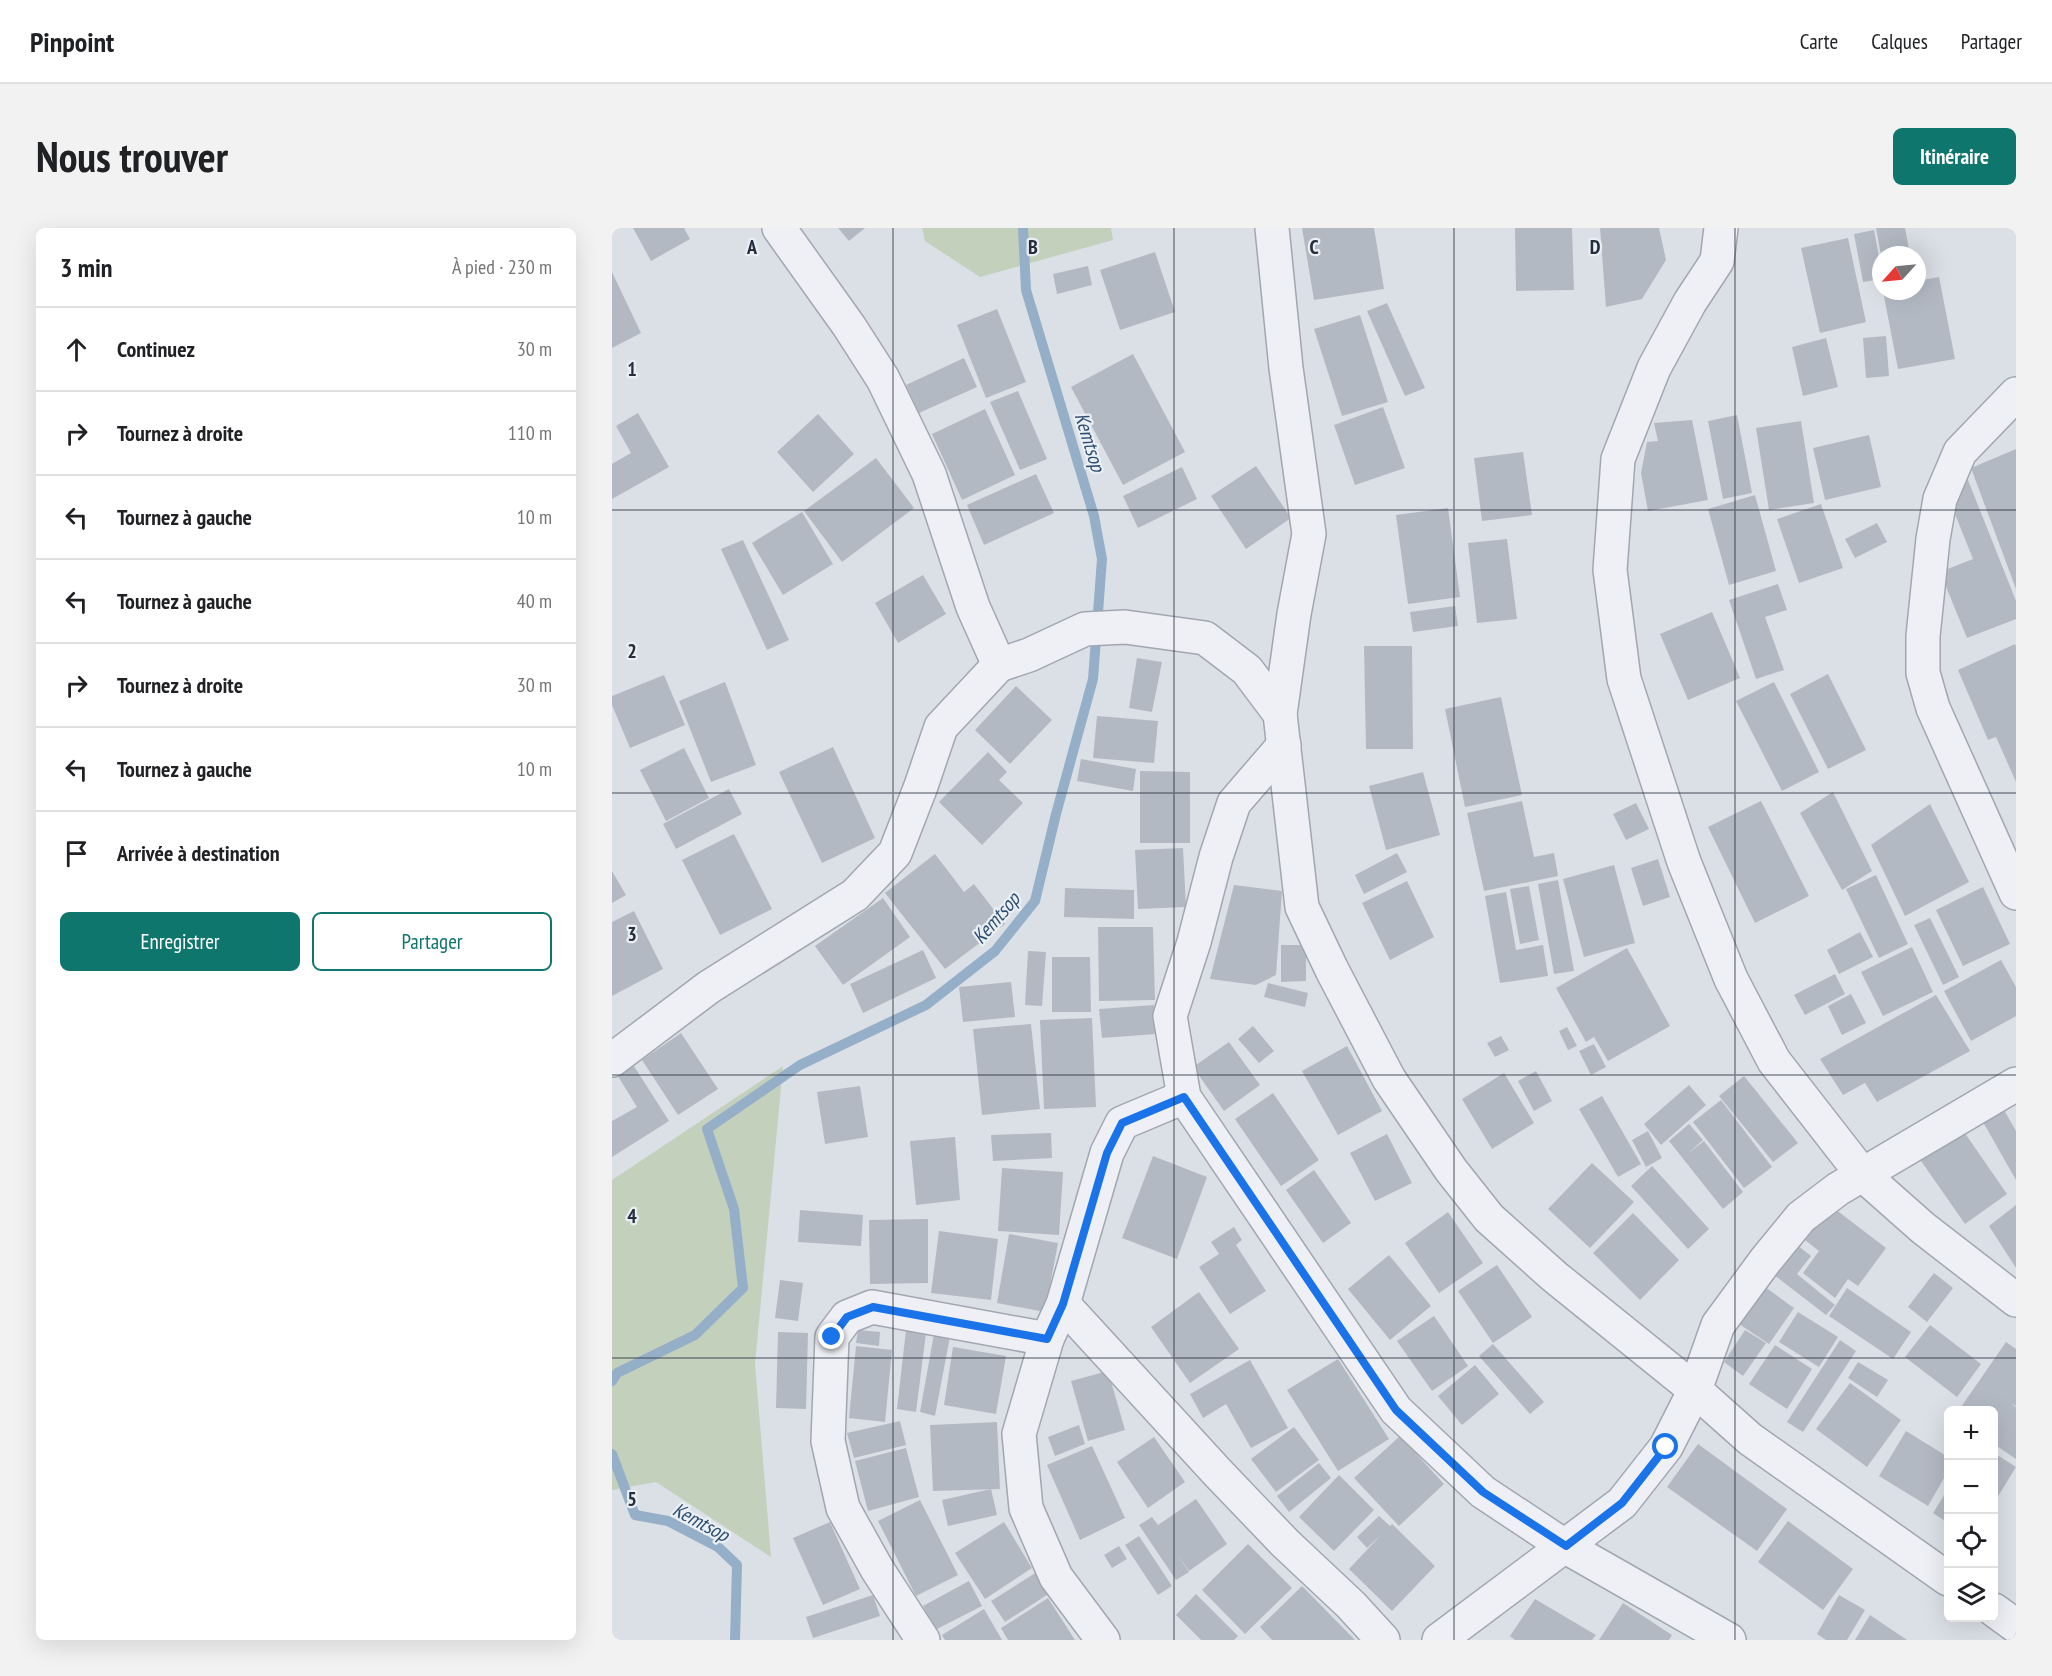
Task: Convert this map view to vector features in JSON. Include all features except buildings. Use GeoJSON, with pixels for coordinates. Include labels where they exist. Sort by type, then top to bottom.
{"type":"FeatureCollection","features":[{"type":"Feature","properties":{"kind":"street"},"geometry":{"type":"LineString","coordinates":[[779,228],[849,326],[883,379],[929,474],[973,607],[999,665]]}},
{"type":"Feature","properties":{"kind":"street"},"geometry":{"type":"LineString","coordinates":[[1272,228],[1286,368],[1309,534],[1294,614],[1282,729],[1302,907],[1332,970],[1389,1079],[1451,1170],[1489,1218],[1556,1277],[1695,1390],[1750,1439],[1944,1576]]}},
{"type":"Feature","properties":{"kind":"street"},"geometry":{"type":"LineString","coordinates":[[1721,228],[1717,261],[1690,302],[1654,368],[1618,459],[1610,570],[1624,680],[1684,862],[1731,979],[1774,1061],[1862,1174],[1923,1228],[2016,1300]]}},
{"type":"Feature","properties":{"kind":"street"},"geometry":{"type":"LineString","coordinates":[[2016,394],[1960,452],[1940,500],[1932,539],[1923,645],[1923,673],[1933,708],[2016,893]]}},
{"type":"Feature","properties":{"kind":"street"},"geometry":{"type":"LineString","coordinates":[[612,1060],[709,987],[855,895],[895,853],[941,727],[999,665],[1029,655],[1085,628],[1125,627],[1205,638],[1247,669],[1282,729]]}},
{"type":"Feature","properties":{"kind":"street"},"geometry":{"type":"LineString","coordinates":[[1282,729],[1234,803],[1170,1016],[1184,1097],[1396,1410],[1483,1492],[1566,1546],[1729,1640]]}},
{"type":"Feature","properties":{"kind":"street"},"geometry":{"type":"LineString","coordinates":[[1438,1640],[1622,1503],[1666,1447],[1695,1390],[1718,1325],[1801,1217],[1862,1174],[2016,1084]]}},
{"type":"Feature","properties":{"kind":"street"},"geometry":{"type":"LineString","coordinates":[[1103,1640],[1056,1576],[1026,1508],[1019,1434],[1047,1339],[1063,1304],[1107,1153],[1122,1123],[1184,1097]]}},
{"type":"Feature","properties":{"kind":"street"},"geometry":{"type":"LineString","coordinates":[[1063,1304],[1285,1544],[1351,1605],[1383,1640]]}},
{"type":"Feature","properties":{"kind":"street"},"geometry":{"type":"LineString","coordinates":[[923,1640],[843,1508],[828,1441],[832,1337],[847,1317],[873,1307],[1047,1339]]}},
{"type":"Feature","properties":{"kind":"street"},"geometry":{"type":"LineString","coordinates":[[1998,1614],[2016,1626]]}},
{"type":"Feature","properties":{"kind":"green space"},"geometry":{"type":"Polygon","coordinates":[[[922,228],[1111,228],[1113,240],[980,277],[925,241],[922,228]]]}},
{"type":"Feature","properties":{"kind":"green space"},"geometry":{"type":"Polygon","coordinates":[[[783,1066],[755,1364],[771,1557],[656,1482],[612,1490],[612,1180],[783,1066]]]}},
{"type":"Feature","properties":{"kind":"waterway","name":"Kemtsop"},"geometry":{"type":"LineString","coordinates":[[612,1381],[617,1373],[695,1335],[743,1288],[734,1209],[707,1129],[800,1065],[926,1005],[995,951],[1035,901],[1093,679],[1102,559],[1094,516],[1026,290],[1023,228]]}},
{"type":"Feature","properties":{"kind":"waterway","name":"Kemtsop"},"geometry":{"type":"LineString","coordinates":[[612,1454],[635,1515],[668,1521],[718,1547],[737,1565],[735,1640]]}},
{"type":"Feature","properties":{"kind":"route"},"geometry":{"type":"LineString","coordinates":[[832,1337],[847,1317],[873,1307],[1047,1339],[1063,1304],[1107,1153],[1122,1123],[1184,1097],[1396,1410],[1483,1492],[1566,1546],[1622,1503],[1666,1447]]}}]}
